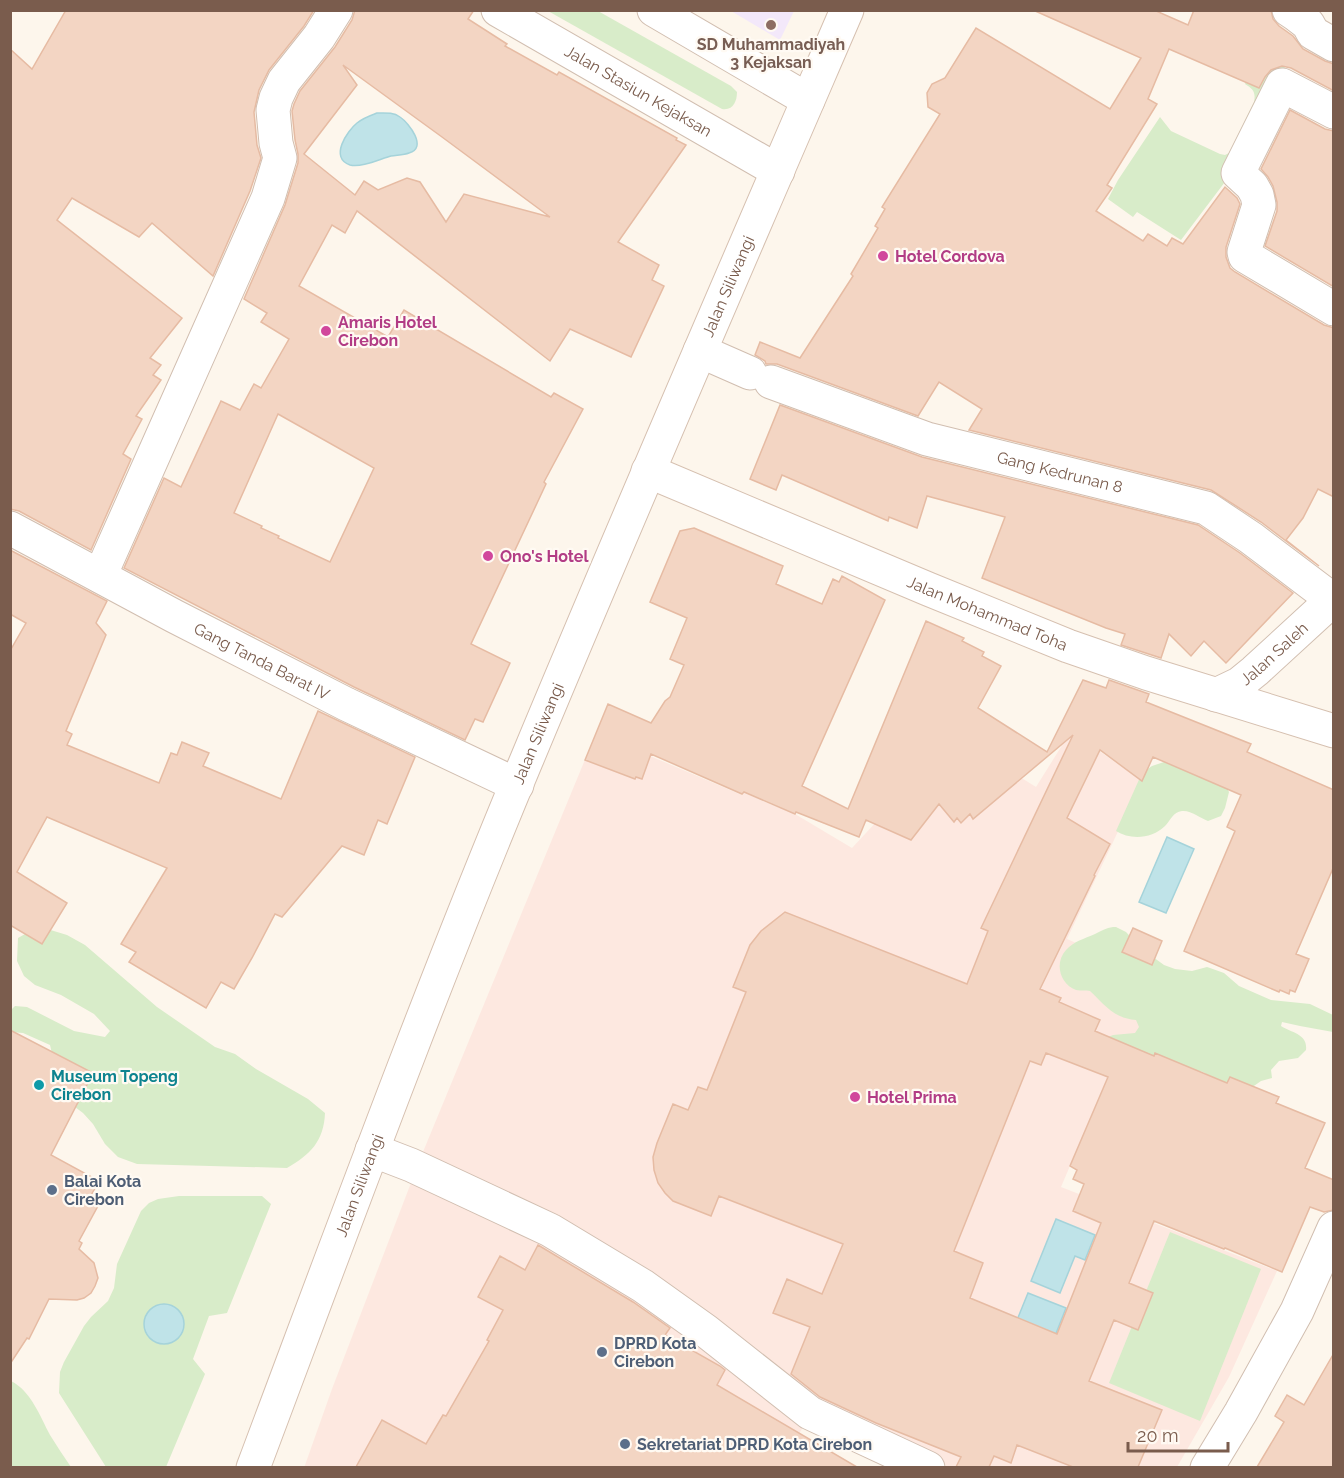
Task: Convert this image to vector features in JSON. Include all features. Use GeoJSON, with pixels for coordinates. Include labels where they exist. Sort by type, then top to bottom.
{"type":"FeatureCollection","features":[{"type":"Feature","properties":{"kind":"street"},"geometry":{"type":"LineString","coordinates":[[100,576],[268,198],[280,158],[273,110],[276,98],[284,81],[319,37],[336,10]]}},
{"type":"Feature","properties":{"kind":"street","name":"Jalan Stasiun Kejaksan"},"geometry":{"type":"LineString","coordinates":[[498,10],[778,171]]}},
{"type":"Feature","properties":{"kind":"street"},"geometry":{"type":"LineString","coordinates":[[654,10],[808,100]]}},
{"type":"Feature","properties":{"kind":"street","name":"Jalan Siliwangi"},"geometry":{"type":"LineString","coordinates":[[253,1467],[429,1002],[517,785],[648,471],[847,10]]}},
{"type":"Feature","properties":{"kind":"street"},"geometry":{"type":"LineString","coordinates":[[1289,10],[1308,24],[1313,33],[1334,45]]}},
{"type":"Feature","properties":{"kind":"street"},"geometry":{"type":"LineString","coordinates":[[1334,112],[1282,85],[1238,173],[1252,186],[1259,205],[1244,252],[1245,256],[1334,309]]}},
{"type":"Feature","properties":{"kind":"street","name":"Gang Kedrunan 8"},"geometry":{"type":"LineString","coordinates":[[700,351],[760,377],[927,440],[1206,508],[1251,538],[1331,604]]}},
{"type":"Feature","properties":{"kind":"street","name":"Jalan Mohammad Toha"},"geometry":{"type":"LineString","coordinates":[[648,471],[1068,646],[1146,673],[1334,731]]}},
{"type":"Feature","properties":{"kind":"street","name":"Gang Tanda Barat IV"},"geometry":{"type":"LineString","coordinates":[[10,528],[346,704],[517,785]]}},
{"type":"Feature","properties":{"kind":"street","name":"Jalan Saleh"},"geometry":{"type":"LineString","coordinates":[[1216,695],[1239,684],[1331,604]]}},
{"type":"Feature","properties":{"kind":"street"},"geometry":{"type":"LineString","coordinates":[[372,1150],[550,1230],[643,1286],[706,1331],[810,1413],[881,1458],[928,1467]]}},
{"type":"Feature","properties":{"kind":"street"},"geometry":{"type":"LineString","coordinates":[[1207,1467],[1241,1412],[1297,1311],[1334,1228]]}},
{"type":"Feature","properties":{"kind":"shaded area","name":"SD Muhammadiyah 3 Kejaksan"},"geometry":{"type":"Polygon","coordinates":[[[731,11],[794,11],[780,40],[731,11]]]}},
{"type":"Feature","properties":{"kind":"shaded area"},"geometry":{"type":"Polygon","coordinates":[[[1071,731],[1142,781],[1067,939],[1165,982],[1119,1091],[1104,1086],[1061,1187],[1277,1271],[1229,1377],[1177,1467],[948,1467],[905,1440],[814,1402],[418,1164],[596,733],[742,795],[744,793],[795,814],[852,848],[878,820],[1001,765],[1036,787],[1071,731]]]}},
{"type":"Feature","properties":{"kind":"shaded area"},"geometry":{"type":"Polygon","coordinates":[[[414,1175],[645,1296],[805,1424],[778,1467],[304,1468],[414,1175]]]}},
{"type":"Feature","properties":{"kind":"green space"},"geometry":{"type":"Polygon","coordinates":[[[548,11],[598,11],[731,86],[737,92],[735,102],[732,107],[722,109],[548,11]]]}},
{"type":"Feature","properties":{"kind":"green space"},"geometry":{"type":"Polygon","coordinates":[[[1263,51],[1285,67],[1234,170],[1181,240],[1137,212],[1133,217],[1108,199],[1160,117],[1171,131],[1220,154],[1229,153],[1254,102],[1253,91],[1245,84],[1251,69],[1263,51]]]}},
{"type":"Feature","properties":{"kind":"green space"},"geometry":{"type":"Polygon","coordinates":[[[1164,762],[1179,763],[1226,786],[1229,792],[1221,816],[1208,821],[1182,811],[1174,815],[1154,834],[1134,837],[1116,831],[1142,773],[1164,762]]]}},
{"type":"Feature","properties":{"kind":"green space"},"geometry":{"type":"Polygon","coordinates":[[[1113,927],[1126,932],[1142,949],[1164,965],[1192,971],[1207,967],[1224,973],[1239,986],[1271,1000],[1310,1004],[1333,1015],[1333,1032],[1282,1022],[1281,1026],[1302,1037],[1306,1050],[1298,1058],[1279,1061],[1271,1070],[1272,1078],[1261,1081],[1251,1088],[1212,1081],[1203,1072],[1191,1071],[1106,1038],[1135,1033],[1139,1027],[1136,1020],[1115,1014],[1090,991],[1070,987],[1061,973],[1060,961],[1062,955],[1072,944],[1113,927]]]}},
{"type":"Feature","properties":{"kind":"green space"},"geometry":{"type":"Polygon","coordinates":[[[44,928],[67,935],[85,945],[157,1007],[215,1047],[235,1054],[308,1099],[325,1113],[322,1132],[314,1146],[287,1168],[137,1164],[118,1157],[105,1144],[83,1113],[67,1101],[59,1082],[50,1045],[23,1033],[11,1032],[11,1010],[15,1006],[27,1007],[74,1031],[105,1037],[110,1031],[94,1014],[61,995],[35,985],[24,976],[17,961],[18,938],[32,930],[44,928]]]}},
{"type":"Feature","properties":{"kind":"green space"},"geometry":{"type":"Polygon","coordinates":[[[179,1196],[262,1196],[271,1204],[227,1313],[209,1316],[193,1359],[205,1374],[166,1467],[106,1467],[59,1393],[60,1372],[84,1326],[108,1301],[114,1288],[117,1264],[141,1211],[149,1203],[158,1199],[179,1196]]]}},
{"type":"Feature","properties":{"kind":"green space"},"geometry":{"type":"Polygon","coordinates":[[[1170,1232],[1261,1269],[1200,1421],[1109,1383],[1170,1232]]]}},
{"type":"Feature","properties":{"kind":"green space"},"geometry":{"type":"Polygon","coordinates":[[[11,1381],[29,1397],[71,1467],[11,1467],[11,1381]]]}},
{"type":"Feature","properties":{"kind":"water"},"geometry":{"type":"Polygon","coordinates":[[[377,113],[395,114],[404,120],[415,135],[417,146],[407,154],[391,156],[370,163],[354,166],[344,162],[340,151],[349,132],[359,121],[377,113]]]}},
{"type":"Feature","properties":{"kind":"water"},"geometry":{"type":"Polygon","coordinates":[[[1167,837],[1194,849],[1166,913],[1139,902],[1167,837]]]}},
{"type":"Feature","properties":{"kind":"water"},"geometry":{"type":"Polygon","coordinates":[[[1056,1219],[1095,1235],[1085,1260],[1075,1256],[1060,1293],[1031,1281],[1056,1219]]]}},
{"type":"Feature","properties":{"kind":"water"},"geometry":{"type":"Polygon","coordinates":[[[1028,1293],[1066,1308],[1055,1336],[1017,1320],[1028,1293]]]}},
{"type":"Feature","properties":{"kind":"water"},"geometry":{"type":"Polygon","coordinates":[[[164,1304],[178,1310],[184,1324],[178,1338],[164,1344],[150,1338],[144,1324],[150,1310],[164,1304]]]}},
{"type":"Feature","properties":{"kind":"building"},"geometry":{"type":"Polygon","coordinates":[[[66,10],[314,10],[269,70],[259,90],[254,112],[257,145],[261,158],[250,191],[213,276],[152,223],[139,237],[72,198],[57,220],[182,318],[150,358],[161,365],[153,375],[161,380],[136,416],[142,419],[123,454],[131,459],[91,550],[19,511],[10,509],[10,49],[32,69],[66,10]]]}},
{"type":"Feature","properties":{"kind":"building"},"geometry":{"type":"Polygon","coordinates":[[[355,10],[474,10],[468,19],[507,44],[505,46],[557,75],[559,72],[686,145],[618,242],[659,265],[652,280],[664,286],[631,357],[570,329],[550,361],[357,211],[345,233],[332,225],[299,286],[388,337],[404,310],[551,397],[554,393],[583,409],[544,482],[546,484],[471,644],[510,663],[483,722],[475,719],[465,740],[354,687],[124,568],[164,478],[181,487],[221,401],[240,410],[254,384],[261,388],[289,339],[261,322],[267,313],[244,299],[285,205],[298,163],[292,111],[294,104],[300,91],[335,47],[352,20],[355,10]],[[343,65],[357,85],[304,154],[355,195],[364,181],[378,190],[407,178],[420,182],[446,222],[464,194],[550,217],[442,137],[343,65]],[[278,414],[234,513],[262,526],[261,528],[279,536],[278,538],[330,562],[374,468],[278,414]]]}},
{"type":"Feature","properties":{"kind":"building"},"geometry":{"type":"Polygon","coordinates":[[[1033,10],[1154,10],[1188,25],[1194,10],[1271,10],[1273,19],[1293,36],[1303,49],[1334,64],[1334,91],[1291,68],[1282,66],[1271,70],[1259,88],[1169,49],[1148,99],[1157,104],[1107,185],[1112,188],[1096,211],[1143,241],[1148,234],[1167,246],[1172,238],[1183,244],[1225,187],[1240,204],[1226,247],[1226,257],[1230,268],[1324,325],[1334,328],[1334,497],[1318,489],[1303,518],[1286,540],[1319,566],[1261,522],[1211,490],[969,430],[982,409],[939,382],[918,416],[777,364],[766,364],[755,355],[760,342],[800,358],[853,276],[851,274],[878,228],[875,226],[885,209],[882,207],[940,114],[928,107],[927,93],[932,84],[945,78],[976,28],[1110,109],[1141,58],[1033,10]]]}},
{"type":"Feature","properties":{"kind":"building"},"geometry":{"type":"Polygon","coordinates":[[[1290,110],[1325,129],[1334,131],[1334,287],[1265,246],[1277,211],[1277,202],[1273,186],[1261,169],[1290,110]]]}},
{"type":"Feature","properties":{"kind":"building"},"geometry":{"type":"Polygon","coordinates":[[[780,405],[922,457],[1198,525],[1293,593],[1226,663],[1204,641],[1191,656],[1169,634],[1161,658],[1121,645],[1125,634],[982,578],[1005,517],[927,496],[917,528],[889,517],[888,521],[782,475],[776,490],[750,479],[780,405]]]}},
{"type":"Feature","properties":{"kind":"building"},"geometry":{"type":"Polygon","coordinates":[[[694,528],[783,566],[776,584],[822,604],[833,579],[839,582],[842,576],[885,600],[802,786],[848,809],[926,621],[964,638],[962,641],[984,652],[982,656],[1001,666],[978,708],[1047,752],[1083,680],[1106,688],[1109,680],[1149,694],[1146,702],[1251,744],[1247,752],[1334,790],[1334,866],[1296,954],[1309,959],[1295,992],[1290,990],[1289,994],[1280,990],[1279,992],[1184,951],[1235,831],[1227,827],[1241,795],[1153,757],[1142,781],[1100,750],[1067,818],[1110,844],[1040,989],[1061,998],[1059,1002],[1100,1020],[1095,1031],[1227,1083],[1230,1077],[1279,1097],[1276,1103],[1325,1123],[1305,1168],[1334,1180],[1334,1210],[1324,1212],[1310,1207],[1282,1272],[1154,1221],[1129,1283],[1153,1293],[1138,1330],[1114,1320],[1089,1381],[1162,1410],[1138,1467],[1073,1467],[1017,1445],[1011,1463],[994,1456],[989,1467],[956,1467],[961,1457],[876,1423],[820,1397],[791,1374],[810,1327],[773,1313],[787,1279],[822,1294],[843,1244],[719,1196],[711,1216],[673,1201],[658,1183],[653,1157],[657,1143],[673,1104],[688,1110],[698,1087],[707,1090],[746,992],[733,987],[750,945],[761,931],[785,912],[967,984],[988,931],[981,928],[1073,735],[973,819],[970,814],[961,823],[957,818],[954,822],[939,804],[911,840],[866,820],[859,837],[796,812],[795,814],[744,792],[742,794],[651,754],[642,779],[636,777],[635,779],[585,760],[608,704],[651,723],[670,697],[684,665],[670,659],[687,618],[650,602],[680,531],[694,528]],[[1046,1053],[1041,1065],[1030,1061],[954,1251],[983,1263],[970,1298],[1057,1334],[1101,1223],[1073,1211],[1084,1184],[1073,1179],[1077,1170],[1070,1166],[1108,1077],[1046,1053]]]}},
{"type":"Feature","properties":{"kind":"building"},"geometry":{"type":"Polygon","coordinates":[[[10,550],[107,601],[96,623],[106,635],[66,731],[72,734],[67,745],[159,783],[171,753],[177,755],[182,742],[209,753],[203,766],[281,799],[318,711],[415,757],[387,824],[378,820],[364,855],[342,846],[282,917],[275,914],[234,989],[221,982],[206,1008],[129,962],[136,952],[121,944],[167,868],[47,817],[17,872],[67,903],[42,944],[10,925],[10,651],[26,623],[10,614],[10,550]]]}},
{"type":"Feature","properties":{"kind":"building"},"geometry":{"type":"Polygon","coordinates":[[[1133,928],[1162,941],[1152,965],[1122,952],[1133,928]]]}},
{"type":"Feature","properties":{"kind":"building","name":"Balai Kota Cirebon"},"geometry":{"type":"Polygon","coordinates":[[[10,1030],[93,1073],[51,1155],[99,1181],[89,1199],[99,1204],[79,1241],[82,1243],[79,1249],[94,1263],[98,1278],[95,1286],[91,1293],[77,1300],[49,1299],[29,1339],[27,1338],[10,1364],[10,1030]]]}},
{"type":"Feature","properties":{"kind":"building"},"geometry":{"type":"Polygon","coordinates":[[[538,1245],[633,1302],[670,1328],[665,1335],[720,1366],[725,1370],[717,1385],[857,1467],[356,1467],[382,1420],[426,1444],[443,1415],[446,1416],[489,1341],[487,1340],[503,1310],[478,1297],[500,1256],[525,1270],[538,1245]]]}},
{"type":"Feature","properties":{"kind":"building"},"geometry":{"type":"Polygon","coordinates":[[[1334,1353],[1334,1467],[1257,1467],[1284,1422],[1275,1416],[1287,1395],[1304,1405],[1334,1353]]]}},
{"type":"Feature","properties":{"kind":"place","name":"SD Muhammadiyah 3 Kejaksan"},"geometry":{"type":"Point","coordinates":[771,25]}},
{"type":"Feature","properties":{"kind":"place","name":"Hotel Cordova"},"geometry":{"type":"Point","coordinates":[883,256]}},
{"type":"Feature","properties":{"kind":"place","name":"Amaris Hotel Cirebon"},"geometry":{"type":"Point","coordinates":[326,331]}},
{"type":"Feature","properties":{"kind":"place","name":"Ono's Hotel"},"geometry":{"type":"Point","coordinates":[488,556]}},
{"type":"Feature","properties":{"kind":"place","name":"Museum Topeng Cirebon"},"geometry":{"type":"Point","coordinates":[39,1085]}},
{"type":"Feature","properties":{"kind":"place","name":"Hotel Prima"},"geometry":{"type":"Point","coordinates":[855,1097]}},
{"type":"Feature","properties":{"kind":"place","name":"Balai Kota Cirebon"},"geometry":{"type":"Point","coordinates":[52,1190]}},
{"type":"Feature","properties":{"kind":"place","name":"DPRD Kota Cirebon"},"geometry":{"type":"Point","coordinates":[602,1352]}},
{"type":"Feature","properties":{"kind":"place","name":"Sekretariat DPRD Kota Cirebon"},"geometry":{"type":"Point","coordinates":[625,1444]}}]}
